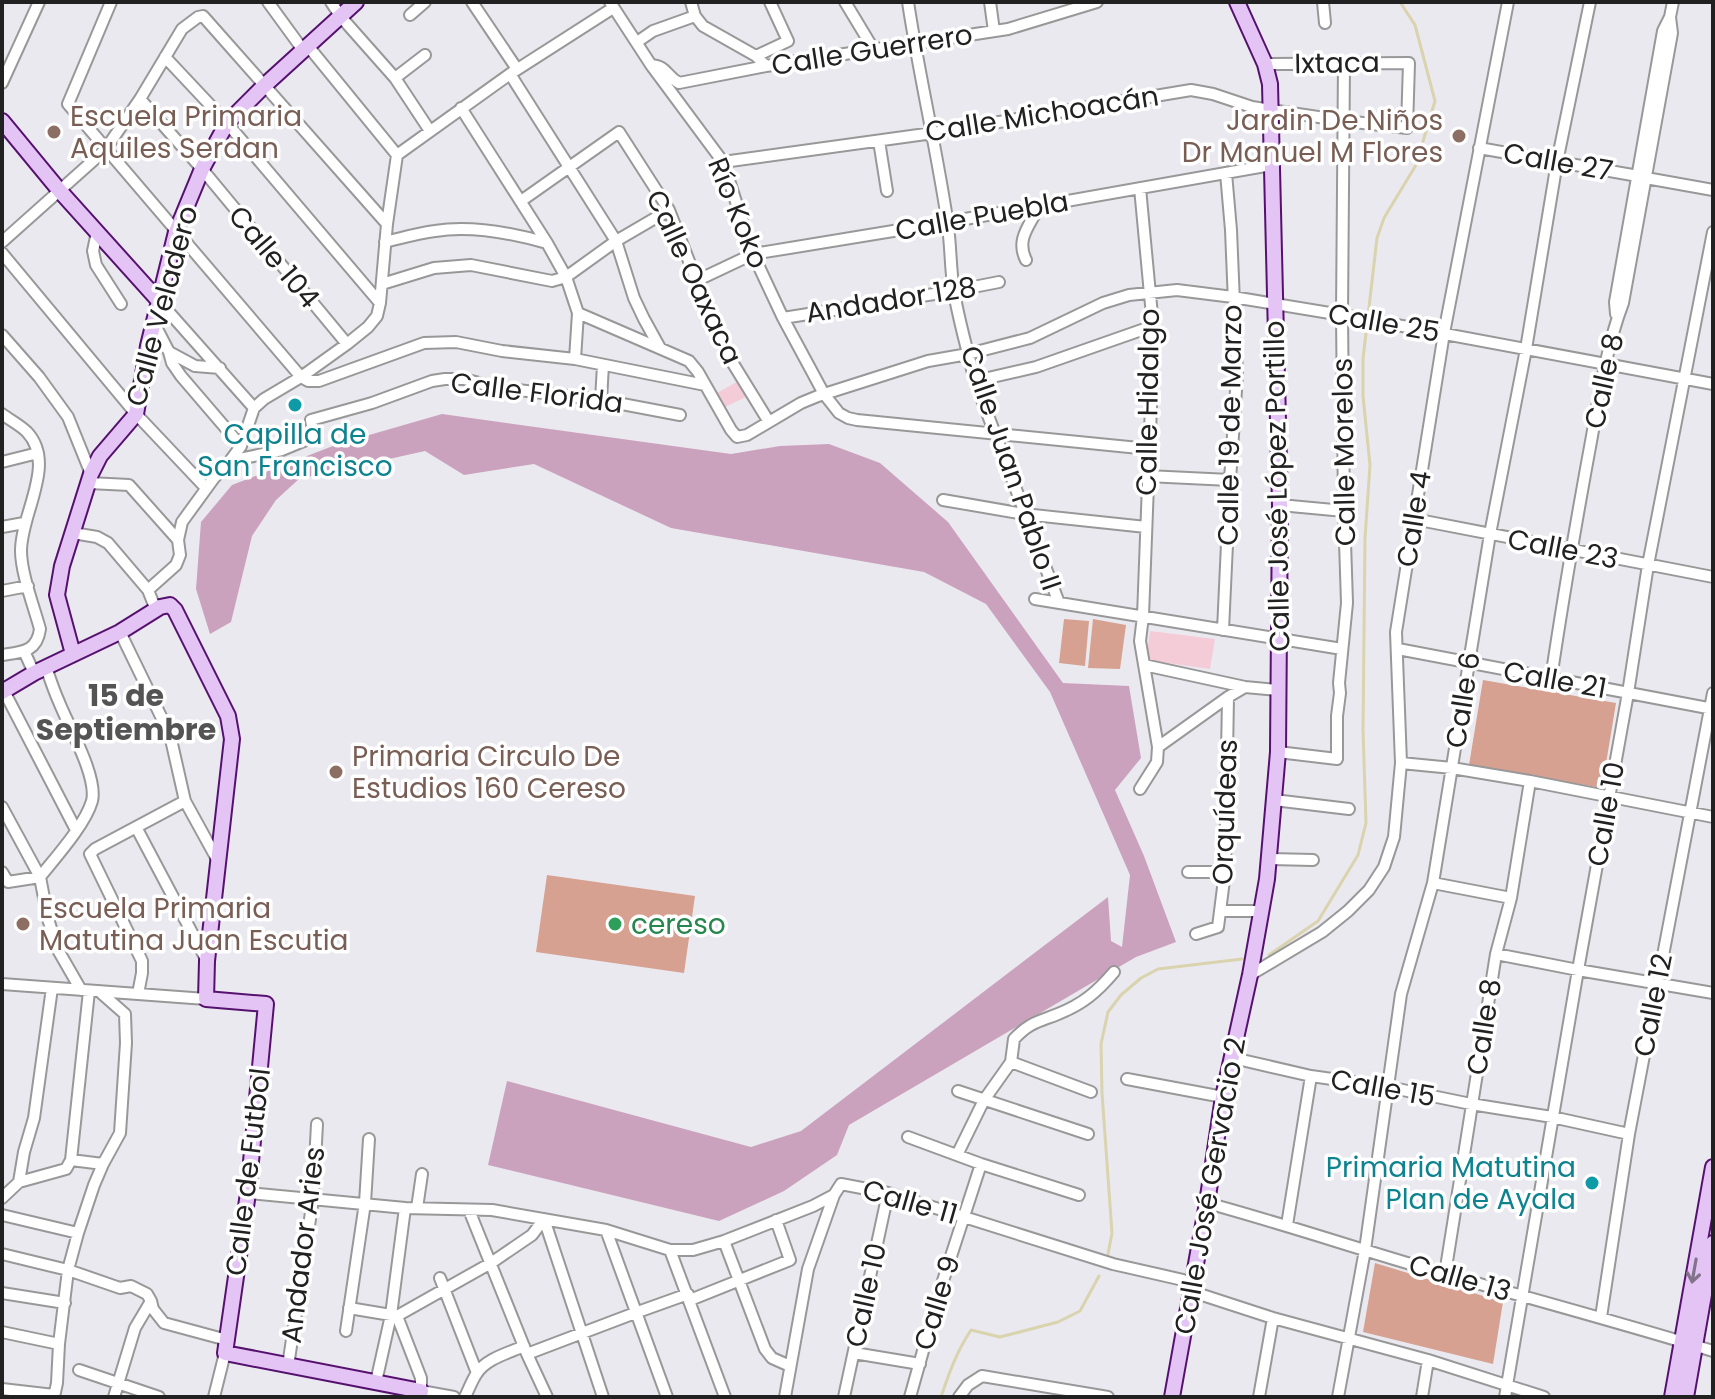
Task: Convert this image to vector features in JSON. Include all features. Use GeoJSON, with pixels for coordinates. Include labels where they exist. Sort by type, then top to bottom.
{"type":"FeatureCollection","features":[{"type":"Feature","properties":{"kind":"main road","name":"Calle Veladero"},"geometry":{"type":"LineString","coordinates":[[69,656],[57,595],[62,566],[100,456],[136,414],[148,346],[176,232],[202,169],[227,123],[356,2]]}},
{"type":"Feature","properties":{"kind":"main road","name":"Calle José López Portillo"},"geometry":{"type":"LineString","coordinates":[[1237,2],[1265,64],[1270,84],[1280,505],[1278,752],[1269,859],[1250,975]]}},
{"type":"Feature","properties":{"kind":"main road"},"geometry":{"type":"LineString","coordinates":[[2,121],[159,301]]}},
{"type":"Feature","properties":{"kind":"main road"},"geometry":{"type":"LineString","coordinates":[[3,692],[163,608],[175,610],[228,716],[232,739],[207,961],[206,999]]}},
{"type":"Feature","properties":{"kind":"main road","name":"Calle José Gervacio 2"},"geometry":{"type":"LineString","coordinates":[[1172,1397],[1223,1097],[1250,975]]}},
{"type":"Feature","properties":{"kind":"main road","name":"Calle de Futbol"},"geometry":{"type":"LineString","coordinates":[[206,999],[266,1004],[248,1193],[226,1346]]}},
{"type":"Feature","properties":{"kind":"main road"},"geometry":{"type":"LineString","coordinates":[[1686,1397],[1688,1344],[1713,1167]]}},
{"type":"Feature","properties":{"kind":"main road"},"geometry":{"type":"LineString","coordinates":[[1672,1397],[1713,1243]]}},
{"type":"Feature","properties":{"kind":"main road"},"geometry":{"type":"LineString","coordinates":[[226,1346],[288,1366],[376,1382],[420,1394]]}},
{"type":"Feature","properties":{"kind":"street"},"geometry":{"type":"LineString","coordinates":[[2,83],[39,2]]}},
{"type":"Feature","properties":{"kind":"street"},"geometry":{"type":"LineString","coordinates":[[111,2],[68,104],[301,377],[319,381],[424,343],[456,342],[502,351],[575,359],[705,385]]}},
{"type":"Feature","properties":{"kind":"street"},"geometry":{"type":"LineString","coordinates":[[268,2],[397,155]]}},
{"type":"Feature","properties":{"kind":"street"},"geometry":{"type":"LineString","coordinates":[[331,2],[395,78],[430,131]]}},
{"type":"Feature","properties":{"kind":"street"},"geometry":{"type":"LineString","coordinates":[[410,15],[425,2]]}},
{"type":"Feature","properties":{"kind":"street"},"geometry":{"type":"LineString","coordinates":[[472,2],[569,168],[616,241],[634,298],[660,348]]}},
{"type":"Feature","properties":{"kind":"street"},"geometry":{"type":"LineString","coordinates":[[691,2],[695,16],[703,26],[756,56],[766,66]]}},
{"type":"Feature","properties":{"kind":"street"},"geometry":{"type":"LineString","coordinates":[[756,56],[788,41],[770,2]]}},
{"type":"Feature","properties":{"kind":"street"},"geometry":{"type":"LineString","coordinates":[[845,2],[874,50]]}},
{"type":"Feature","properties":{"kind":"street","name":"Calle Juan Pablo II"},"geometry":{"type":"LineString","coordinates":[[908,2],[948,222],[953,291],[968,354],[975,381],[1059,603]]}},
{"type":"Feature","properties":{"kind":"street"},"geometry":{"type":"LineString","coordinates":[[990,2],[994,31]]}},
{"type":"Feature","properties":{"kind":"street","name":"Calle Guerrero"},"geometry":{"type":"LineString","coordinates":[[651,65],[662,67],[679,83],[766,66],[1008,29],[1097,2]]}},
{"type":"Feature","properties":{"kind":"street"},"geometry":{"type":"LineString","coordinates":[[1323,2],[1325,23]]}},
{"type":"Feature","properties":{"kind":"street","name":"Calle 4"},"geometry":{"type":"LineString","coordinates":[[1250,975],[1322,932],[1348,911],[1369,890],[1384,867],[1394,837],[1401,763],[1396,632],[1444,333],[1508,2]]}},
{"type":"Feature","properties":{"kind":"street","name":"Calle 6"},"geometry":{"type":"LineString","coordinates":[[1338,1397],[1365,1250],[1401,994],[1433,883],[1490,534],[1526,349],[1557,162],[1590,2]]}},
{"type":"Feature","properties":{"kind":"street","name":"Calle 8"},"geometry":{"type":"LineString","coordinates":[[1551,679],[1571,550],[1606,363],[1623,303],[1642,177],[1672,33],[1670,17],[1673,2]]}},
{"type":"Feature","properties":{"kind":"street"},"geometry":{"type":"LineString","coordinates":[[148,590],[176,565],[180,555],[178,540],[182,522],[241,446],[254,408],[347,344],[377,316],[397,155],[611,5]]}},
{"type":"Feature","properties":{"kind":"street","name":"Río Koko"},"geometry":{"type":"LineString","coordinates":[[611,5],[723,162],[753,254],[824,394]]}},
{"type":"Feature","properties":{"kind":"street"},"geometry":{"type":"LineString","coordinates":[[2,242],[105,150],[182,29],[203,16],[387,224]]}},
{"type":"Feature","properties":{"kind":"street"},"geometry":{"type":"LineString","coordinates":[[637,42],[653,31],[695,16]]}},
{"type":"Feature","properties":{"kind":"street"},"geometry":{"type":"LineString","coordinates":[[395,78],[425,55]]}},
{"type":"Feature","properties":{"kind":"street"},"geometry":{"type":"LineString","coordinates":[[165,57],[227,123],[380,303]]}},
{"type":"Feature","properties":{"kind":"street","name":"Calle Morelos"},"geometry":{"type":"LineString","coordinates":[[1278,752],[1337,759],[1339,683],[1347,603],[1344,511],[1348,316],[1344,63]]}},
{"type":"Feature","properties":{"kind":"street","name":"Ixtaca"},"geometry":{"type":"LineString","coordinates":[[1265,64],[1409,63],[1407,128]]}},
{"type":"Feature","properties":{"kind":"street","name":"Calle Michoacán"},"geometry":{"type":"LineString","coordinates":[[723,162],[933,133],[1191,90],[1252,107],[1407,128]]}},
{"type":"Feature","properties":{"kind":"street","name":"Calle 104"},"geometry":{"type":"LineString","coordinates":[[140,99],[347,344]]}},
{"type":"Feature","properties":{"kind":"street"},"geometry":{"type":"LineString","coordinates":[[461,108],[566,277],[578,313],[575,359]]}},
{"type":"Feature","properties":{"kind":"street","name":"Calle Oaxaca"},"geometry":{"type":"LineString","coordinates":[[569,168],[619,132],[669,210],[723,345],[769,422]]}},
{"type":"Feature","properties":{"kind":"street"},"geometry":{"type":"LineString","coordinates":[[879,141],[887,191]]}},
{"type":"Feature","properties":{"kind":"street","name":"Calle 27"},"geometry":{"type":"LineString","coordinates":[[1479,148],[1713,190]]}},
{"type":"Feature","properties":{"kind":"street","name":"Calle Puebla"},"geometry":{"type":"LineString","coordinates":[[698,280],[753,254],[1271,165]]}},
{"type":"Feature","properties":{"kind":"street"},"geometry":{"type":"LineString","coordinates":[[521,201],[569,168]]}},
{"type":"Feature","properties":{"kind":"street","name":"Calle 19 de Marzo"},"geometry":{"type":"LineString","coordinates":[[1223,630],[1237,375],[1226,173]]}},
{"type":"Feature","properties":{"kind":"street","name":"Calle Hidalgo"},"geometry":{"type":"LineString","coordinates":[[1140,188],[1153,326],[1140,641],[1158,747]]}},
{"type":"Feature","properties":{"kind":"street"},"geometry":{"type":"LineString","coordinates":[[1026,260],[1021,244],[1035,214],[1033,206]]}},
{"type":"Feature","properties":{"kind":"street"},"geometry":{"type":"LineString","coordinates":[[382,284],[434,268],[459,265],[552,281],[566,277],[616,241],[669,210]]}},
{"type":"Feature","properties":{"kind":"street"},"geometry":{"type":"LineString","coordinates":[[385,242],[437,230],[471,230],[547,243]]}},
{"type":"Feature","properties":{"kind":"street"},"geometry":{"type":"LineString","coordinates":[[97,232],[93,251],[96,265],[121,304]]}},
{"type":"Feature","properties":{"kind":"street","name":"Calle 10"},"geometry":{"type":"LineString","coordinates":[[1506,1391],[1648,565],[1713,232]]}},
{"type":"Feature","properties":{"kind":"street"},"geometry":{"type":"LineString","coordinates":[[2,253],[136,414],[206,488]]}},
{"type":"Feature","properties":{"kind":"street","name":"Andador 128"},"geometry":{"type":"LineString","coordinates":[[783,318],[999,282]]}},
{"type":"Feature","properties":{"kind":"street","name":"Calle 25"},"geometry":{"type":"LineString","coordinates":[[705,385],[731,430],[737,437],[747,435],[801,403],[824,394],[928,361],[1030,338],[1103,303],[1129,295],[1177,290],[1394,324],[1713,384]]}},
{"type":"Feature","properties":{"kind":"street"},"geometry":{"type":"LineString","coordinates":[[159,301],[254,408]]}},
{"type":"Feature","properties":{"kind":"street"},"geometry":{"type":"LineString","coordinates":[[578,313],[689,361],[705,385]]}},
{"type":"Feature","properties":{"kind":"street"},"geometry":{"type":"LineString","coordinates":[[154,323],[181,376],[241,446]]}},
{"type":"Feature","properties":{"kind":"street"},"geometry":{"type":"LineString","coordinates":[[975,381],[1036,367],[1153,326]]}},
{"type":"Feature","properties":{"kind":"street"},"geometry":{"type":"LineString","coordinates":[[2,335],[39,377],[68,417],[90,479],[129,485],[178,540]]}},
{"type":"Feature","properties":{"kind":"street"},"geometry":{"type":"LineString","coordinates":[[169,352],[195,366],[220,368]]}},
{"type":"Feature","properties":{"kind":"street"},"geometry":{"type":"LineString","coordinates":[[601,400],[603,365]]}},
{"type":"Feature","properties":{"kind":"street","name":"Calle Florida"},"geometry":{"type":"LineString","coordinates":[[230,461],[282,450],[314,436],[311,420],[372,403],[432,381],[464,379],[494,387],[601,400],[680,415]]}},
{"type":"Feature","properties":{"kind":"street"},"geometry":{"type":"LineString","coordinates":[[824,394],[839,413],[848,418],[1149,449]]}},
{"type":"Feature","properties":{"kind":"street"},"geometry":{"type":"LineString","coordinates":[[2,414],[27,432],[38,453],[40,468],[24,523],[21,556],[40,629],[39,639],[24,651],[2,655]]}},
{"type":"Feature","properties":{"kind":"street"},"geometry":{"type":"LineString","coordinates":[[2,462],[38,453]]}},
{"type":"Feature","properties":{"kind":"street"},"geometry":{"type":"LineString","coordinates":[[1147,476],[1230,480]]}},
{"type":"Feature","properties":{"kind":"street"},"geometry":{"type":"LineString","coordinates":[[943,500],[1024,514],[1146,527]]}},
{"type":"Feature","properties":{"kind":"street"},"geometry":{"type":"LineString","coordinates":[[1280,505],[1344,511]]}},
{"type":"Feature","properties":{"kind":"street","name":"Calle 23"},"geometry":{"type":"LineString","coordinates":[[1414,519],[1713,577]]}},
{"type":"Feature","properties":{"kind":"street"},"geometry":{"type":"LineString","coordinates":[[2,527],[24,523]]}},
{"type":"Feature","properties":{"kind":"street"},"geometry":{"type":"LineString","coordinates":[[73,533],[97,537],[108,543],[163,608]]}},
{"type":"Feature","properties":{"kind":"street"},"geometry":{"type":"LineString","coordinates":[[2,591],[28,586]]}},
{"type":"Feature","properties":{"kind":"street"},"geometry":{"type":"LineString","coordinates":[[1035,599],[1342,649]]}},
{"type":"Feature","properties":{"kind":"street"},"geometry":{"type":"LineString","coordinates":[[120,632],[170,735],[185,801],[218,861]]}},
{"type":"Feature","properties":{"kind":"street","name":"Calle 21"},"geometry":{"type":"LineString","coordinates":[[1398,649],[1712,709]]}},
{"type":"Feature","properties":{"kind":"street"},"geometry":{"type":"LineString","coordinates":[[2,872],[8,882],[40,877],[76,830],[93,798],[93,787],[82,754],[59,702],[43,669],[24,651]]}},
{"type":"Feature","properties":{"kind":"street"},"geometry":{"type":"LineString","coordinates":[[1144,665],[1245,687],[1278,690]]}},
{"type":"Feature","properties":{"kind":"street","name":"Orquídeas"},"geometry":{"type":"LineString","coordinates":[[1158,747],[1245,687]]}},
{"type":"Feature","properties":{"kind":"street"},"geometry":{"type":"LineString","coordinates":[[3,692],[76,830]]}},
{"type":"Feature","properties":{"kind":"street","name":"Calle 12"},"geometry":{"type":"LineString","coordinates":[[1601,1317],[1629,1134],[1713,693]]}},
{"type":"Feature","properties":{"kind":"street","name":"Orquídeas"},"geometry":{"type":"LineString","coordinates":[[1196,934],[1218,927],[1221,911],[1225,872],[1228,697]]}},
{"type":"Feature","properties":{"kind":"street"},"geometry":{"type":"LineString","coordinates":[[1140,789],[1153,772],[1158,747]]}},
{"type":"Feature","properties":{"kind":"street"},"geometry":{"type":"LineString","coordinates":[[1401,763],[1530,781],[1713,817]]}},
{"type":"Feature","properties":{"kind":"street","name":"Calle 8"},"geometry":{"type":"LineString","coordinates":[[1445,1274],[1496,954],[1511,898],[1530,781]]}},
{"type":"Feature","properties":{"kind":"street"},"geometry":{"type":"LineString","coordinates":[[1274,800],[1349,809]]}},
{"type":"Feature","properties":{"kind":"street"},"geometry":{"type":"LineString","coordinates":[[133,994],[142,973],[142,961],[90,854],[185,801]]}},
{"type":"Feature","properties":{"kind":"street"},"geometry":{"type":"LineString","coordinates":[[2,807],[40,877],[58,950],[95,991],[125,1014],[126,1032],[120,1133],[103,1164],[78,1233],[76,1273],[65,1303],[54,1396],[2,1389]]}},
{"type":"Feature","properties":{"kind":"street"},"geometry":{"type":"LineString","coordinates":[[136,827],[207,961]]}},
{"type":"Feature","properties":{"kind":"street"},"geometry":{"type":"LineString","coordinates":[[1269,859],[1313,860]]}},
{"type":"Feature","properties":{"kind":"street"},"geometry":{"type":"LineString","coordinates":[[1188,872],[1225,872]]}},
{"type":"Feature","properties":{"kind":"street"},"geometry":{"type":"LineString","coordinates":[[1433,883],[1511,898]]}},
{"type":"Feature","properties":{"kind":"street"},"geometry":{"type":"LineString","coordinates":[[1221,911],[1260,911]]}},
{"type":"Feature","properties":{"kind":"street"},"geometry":{"type":"LineString","coordinates":[[1496,954],[1713,993]]}},
{"type":"Feature","properties":{"kind":"street"},"geometry":{"type":"LineString","coordinates":[[957,1155],[984,1100],[1011,1062],[1014,1039],[1035,1021],[1060,1013],[1095,994],[1114,972]]}},
{"type":"Feature","properties":{"kind":"street"},"geometry":{"type":"LineString","coordinates":[[2,984],[206,999]]}},
{"type":"Feature","properties":{"kind":"street"},"geometry":{"type":"LineString","coordinates":[[19,1182],[34,1118],[52,988]]}},
{"type":"Feature","properties":{"kind":"street"},"geometry":{"type":"LineString","coordinates":[[2,1198],[19,1182],[66,1169],[71,1160],[95,991]]}},
{"type":"Feature","properties":{"kind":"street","name":"Calle 15"},"geometry":{"type":"LineString","coordinates":[[1233,1058],[1311,1076],[1388,1087],[1629,1134]]}},
{"type":"Feature","properties":{"kind":"street"},"geometry":{"type":"LineString","coordinates":[[1011,1062],[1091,1092]]}},
{"type":"Feature","properties":{"kind":"street"},"geometry":{"type":"LineString","coordinates":[[1287,1225],[1311,1076]]}},
{"type":"Feature","properties":{"kind":"street"},"geometry":{"type":"LineString","coordinates":[[1127,1079],[1223,1097]]}},
{"type":"Feature","properties":{"kind":"street"},"geometry":{"type":"LineString","coordinates":[[958,1091],[1088,1134]]}},
{"type":"Feature","properties":{"kind":"street","name":"Andador Aries"},"geometry":{"type":"LineString","coordinates":[[288,1366],[313,1199],[317,1124]]}},
{"type":"Feature","properties":{"kind":"street"},"geometry":{"type":"LineString","coordinates":[[908,1137],[1079,1195]]}},
{"type":"Feature","properties":{"kind":"street"},"geometry":{"type":"LineString","coordinates":[[346,1331],[365,1203],[369,1139]]}},
{"type":"Feature","properties":{"kind":"street"},"geometry":{"type":"LineString","coordinates":[[71,1160],[103,1164]]}},
{"type":"Feature","properties":{"kind":"street","name":"Calle 9"},"geometry":{"type":"LineString","coordinates":[[910,1397],[941,1287],[981,1164]]}},
{"type":"Feature","properties":{"kind":"street"},"geometry":{"type":"LineString","coordinates":[[376,1382],[394,1316],[411,1208],[422,1174]]}},
{"type":"Feature","properties":{"kind":"street","name":"Calle 11"},"geometry":{"type":"LineString","coordinates":[[785,1397],[808,1269],[834,1195],[841,1184],[888,1193],[1191,1287],[1273,1318],[1428,1360],[1506,1391],[1544,1397]]}},
{"type":"Feature","properties":{"kind":"street"},"geometry":{"type":"LineString","coordinates":[[248,1193],[411,1208],[492,1210],[606,1230],[670,1250],[693,1250],[724,1241],[834,1195]]}},
{"type":"Feature","properties":{"kind":"street","name":"Calle 10"},"geometry":{"type":"LineString","coordinates":[[844,1397],[888,1193]]}},
{"type":"Feature","properties":{"kind":"street","name":"Calle 13"},"geometry":{"type":"LineString","coordinates":[[1207,1203],[1713,1351]]}},
{"type":"Feature","properties":{"kind":"street"},"geometry":{"type":"LineString","coordinates":[[469,1210],[547,1397]]}},
{"type":"Feature","properties":{"kind":"street"},"geometry":{"type":"LineString","coordinates":[[2,1215],[78,1233]]}},
{"type":"Feature","properties":{"kind":"street"},"geometry":{"type":"LineString","coordinates":[[349,1308],[394,1316],[491,1263],[532,1235],[544,1219]]}},
{"type":"Feature","properties":{"kind":"street"},"geometry":{"type":"LineString","coordinates":[[544,1219],[603,1397]]}},
{"type":"Feature","properties":{"kind":"street"},"geometry":{"type":"LineString","coordinates":[[465,1397],[477,1373],[490,1361],[740,1281],[790,1260],[776,1220]]}},
{"type":"Feature","properties":{"kind":"street"},"geometry":{"type":"LineString","coordinates":[[606,1230],[667,1397]]}},
{"type":"Feature","properties":{"kind":"street"},"geometry":{"type":"LineString","coordinates":[[724,1241],[765,1349],[772,1358],[790,1366]]}},
{"type":"Feature","properties":{"kind":"street"},"geometry":{"type":"LineString","coordinates":[[670,1250],[725,1397]]}},
{"type":"Feature","properties":{"kind":"street"},"geometry":{"type":"LineString","coordinates":[[2,1254],[120,1288],[131,1286],[147,1294],[153,1309],[164,1323],[226,1346],[214,1397]]}},
{"type":"Feature","properties":{"kind":"street"},"geometry":{"type":"LineString","coordinates":[[440,1278],[477,1373]]}},
{"type":"Feature","properties":{"kind":"street"},"geometry":{"type":"LineString","coordinates":[[2,1293],[65,1303]]}},
{"type":"Feature","properties":{"kind":"street"},"geometry":{"type":"LineString","coordinates":[[114,1397],[135,1328],[151,1301]]}},
{"type":"Feature","properties":{"kind":"street"},"geometry":{"type":"LineString","coordinates":[[394,1316],[421,1378],[420,1394],[454,1397]]}},
{"type":"Feature","properties":{"kind":"street"},"geometry":{"type":"LineString","coordinates":[[1259,1397],[1273,1318]]}},
{"type":"Feature","properties":{"kind":"street"},"geometry":{"type":"LineString","coordinates":[[2,1332],[59,1344]]}},
{"type":"Feature","properties":{"kind":"street"},"geometry":{"type":"LineString","coordinates":[[854,1353],[920,1364]]}},
{"type":"Feature","properties":{"kind":"street"},"geometry":{"type":"LineString","coordinates":[[1422,1397],[1428,1360]]}},
{"type":"Feature","properties":{"kind":"street"},"geometry":{"type":"LineString","coordinates":[[79,1370],[159,1397]]}},
{"type":"Feature","properties":{"kind":"street"},"geometry":{"type":"LineString","coordinates":[[959,1397],[968,1385],[982,1376],[1108,1397]]}},
{"type":"Feature","properties":{"kind":"shaded area"},"geometry":{"type":"Polygon","coordinates":[[[740,380],[748,396],[723,408],[717,393],[740,380]]]}},
{"type":"Feature","properties":{"kind":"shaded area"},"geometry":{"type":"Polygon","coordinates":[[[442,414],[731,454],[780,446],[829,444],[880,463],[948,522],[1063,683],[1129,686],[1141,758],[1115,790],[1176,942],[1136,957],[849,1125],[837,1155],[784,1191],[719,1221],[488,1165],[507,1081],[751,1147],[801,1131],[1108,897],[1111,941],[1122,947],[1130,875],[1050,692],[986,604],[924,572],[671,528],[534,464],[464,475],[425,451],[299,479],[276,500],[252,536],[231,622],[210,634],[196,589],[201,522],[232,485],[338,444],[442,414]]]}},
{"type":"Feature","properties":{"kind":"shaded area"},"geometry":{"type":"Polygon","coordinates":[[[1064,619],[1089,621],[1085,666],[1059,663],[1064,619]]]}},
{"type":"Feature","properties":{"kind":"shaded area"},"geometry":{"type":"Polygon","coordinates":[[[1093,619],[1126,625],[1120,669],[1088,668],[1093,619]]]}},
{"type":"Feature","properties":{"kind":"shaded area"},"geometry":{"type":"Polygon","coordinates":[[[1150,631],[1215,639],[1210,669],[1146,660],[1150,631]]]}},
{"type":"Feature","properties":{"kind":"shaded area"},"geometry":{"type":"Polygon","coordinates":[[[1483,680],[1616,703],[1602,788],[1469,765],[1483,680]]]}},
{"type":"Feature","properties":{"kind":"shaded area","name":"cereso"},"geometry":{"type":"Polygon","coordinates":[[[547,875],[695,896],[684,973],[536,952],[547,875]]]}},
{"type":"Feature","properties":{"kind":"shaded area"},"geometry":{"type":"Polygon","coordinates":[[[1375,1263],[1503,1302],[1493,1364],[1363,1332],[1375,1263]]]}},
{"type":"Feature","properties":{"kind":"waterway"},"geometry":{"type":"LineString","coordinates":[[1269,955],[1318,921],[1358,855],[1366,823],[1363,730],[1365,538],[1370,465],[1363,396],[1363,359],[1377,238],[1384,218],[1416,165],[1435,101],[1415,25],[1400,2]]}},
{"type":"Feature","properties":{"kind":"waterway"},"geometry":{"type":"LineString","coordinates":[[1108,1254],[1112,1233],[1101,1044],[1108,1012],[1121,995],[1141,978],[1158,969],[1242,959]]}},
{"type":"Feature","properties":{"kind":"waterway"},"geometry":{"type":"LineString","coordinates":[[941,1397],[954,1362],[971,1330],[1000,1337],[1058,1322],[1080,1311],[1099,1276]]}},
{"type":"Feature","properties":{"kind":"place","name":"Escuela Primaria Aquiles Serdan"},"geometry":{"type":"Point","coordinates":[54,132]}},
{"type":"Feature","properties":{"kind":"place","name":"Jardin De Niños Dr Manuel M Flores"},"geometry":{"type":"Point","coordinates":[1459,136]}},
{"type":"Feature","properties":{"kind":"place","name":"Capilla de San Francisco"},"geometry":{"type":"Point","coordinates":[295,405]}},
{"type":"Feature","properties":{"kind":"place","name":"Primaria Circulo De Estudios 160 Cereso"},"geometry":{"type":"Point","coordinates":[336,772]}},
{"type":"Feature","properties":{"kind":"place","name":"Escuela Primaria Matutina Juan Escutia"},"geometry":{"type":"Point","coordinates":[23,924]}},
{"type":"Feature","properties":{"kind":"place","name":"cereso"},"geometry":{"type":"Point","coordinates":[615,924]}},
{"type":"Feature","properties":{"kind":"place","name":"Primaria Matutina Plan de Ayala"},"geometry":{"type":"Point","coordinates":[1592,1183]}},
{"type":"Feature","properties":{"kind":"district","name":"15 de Septiembre"},"geometry":{"type":"Point","coordinates":[126,712]}}]}
